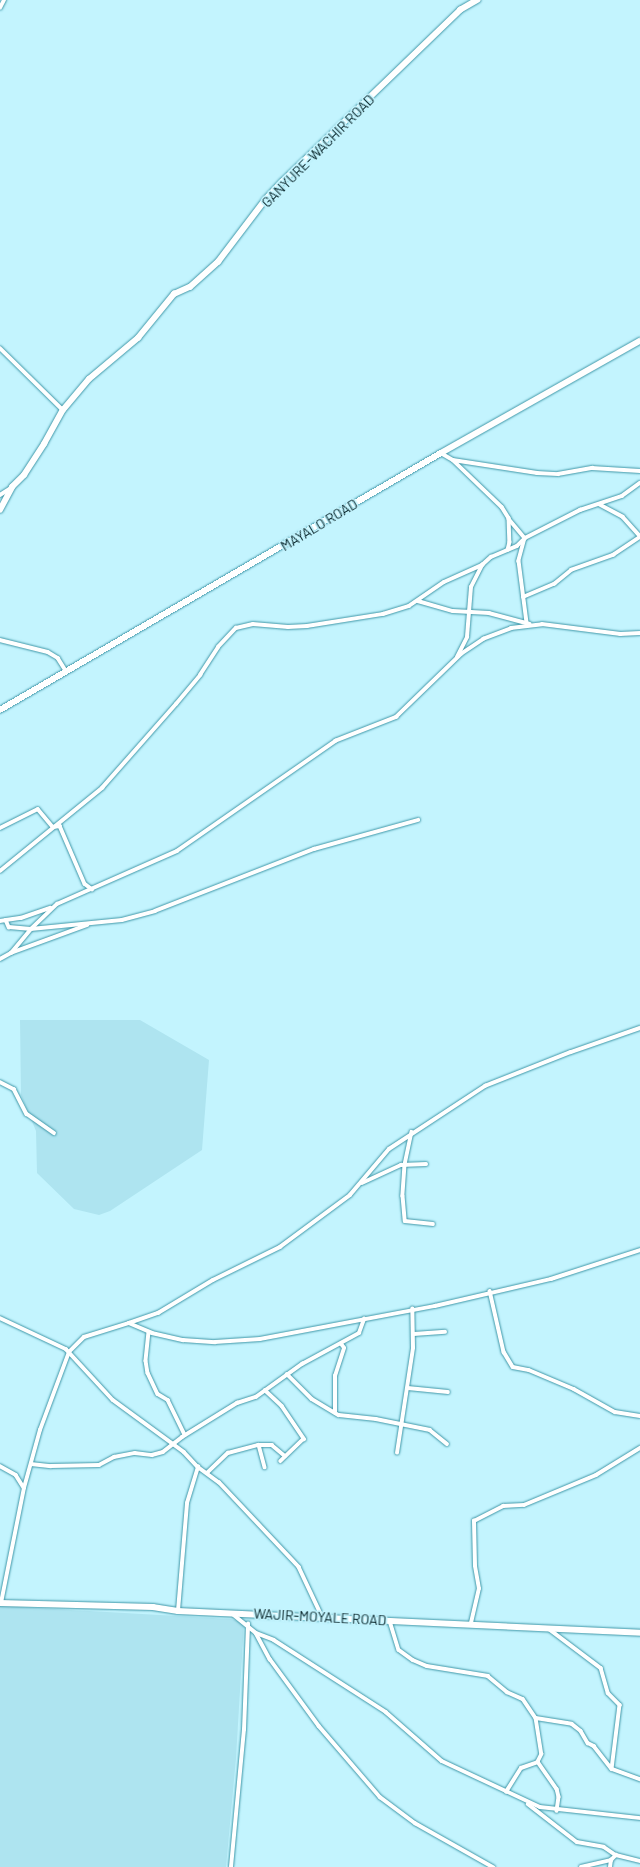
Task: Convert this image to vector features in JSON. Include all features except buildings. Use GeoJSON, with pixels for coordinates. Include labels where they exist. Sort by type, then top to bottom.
{"type":"FeatureCollection","features":[{"type":"Feature","properties":{"kind":"street"},"geometry":{"type":"LineString","coordinates":[[0,8],[4,0]]}},
{"type":"Feature","properties":{"kind":"street","name":"GANYURE-WACHIR ROAD"},"geometry":{"type":"LineString","coordinates":[[0,510],[12,487],[40,450],[63,410],[89,379],[138,338],[174,294],[190,287],[218,262],[265,200],[282,182],[460,10],[477,0]]}},
{"type":"Feature","properties":{"kind":"street","name":"MAYALO ROAD"},"geometry":{"type":"LineString","coordinates":[[0,710],[441,453],[640,341]]}},
{"type":"Feature","properties":{"kind":"street"},"geometry":{"type":"LineString","coordinates":[[0,348],[63,410]]}},
{"type":"Feature","properties":{"kind":"street"},"geometry":{"type":"LineString","coordinates":[[441,453],[453,460],[502,507],[508,518],[525,538]]}},
{"type":"Feature","properties":{"kind":"street"},"geometry":{"type":"LineString","coordinates":[[453,460],[558,474],[592,468],[640,471]]}},
{"type":"Feature","properties":{"kind":"street"},"geometry":{"type":"LineString","coordinates":[[0,871],[53,826],[102,788],[176,704],[200,675],[218,647],[236,628],[253,624],[288,627],[368,617],[393,612],[418,601],[444,582],[482,565],[491,557],[508,550],[525,538],[580,510],[622,496],[640,483]]}},
{"type":"Feature","properties":{"kind":"street"},"geometry":{"type":"LineString","coordinates":[[0,495],[12,487]]}},
{"type":"Feature","properties":{"kind":"street"},"geometry":{"type":"LineString","coordinates":[[523,597],[530,592],[554,584],[571,570],[613,555],[640,537],[622,517],[599,504]]}},
{"type":"Feature","properties":{"kind":"street"},"geometry":{"type":"LineString","coordinates":[[508,518],[510,542],[508,550]]}},
{"type":"Feature","properties":{"kind":"street"},"geometry":{"type":"LineString","coordinates":[[525,538],[519,561],[527,623]]}},
{"type":"Feature","properties":{"kind":"street"},"geometry":{"type":"LineString","coordinates":[[453,664],[468,637],[471,587],[482,565]]}},
{"type":"Feature","properties":{"kind":"street"},"geometry":{"type":"LineString","coordinates":[[418,601],[470,614],[489,613],[534,625]]}},
{"type":"Feature","properties":{"kind":"street"},"geometry":{"type":"LineString","coordinates":[[0,921],[21,918],[51,908],[177,851],[335,741],[396,717],[453,664],[471,645],[483,639],[511,628],[555,624],[620,634],[640,633]]}},
{"type":"Feature","properties":{"kind":"street"},"geometry":{"type":"LineString","coordinates":[[0,640],[48,652],[58,658],[66,672]]}},
{"type":"Feature","properties":{"kind":"street"},"geometry":{"type":"LineString","coordinates":[[0,828],[38,809],[53,826],[60,826],[85,884],[92,889]]}},
{"type":"Feature","properties":{"kind":"street"},"geometry":{"type":"LineString","coordinates":[[6,920],[9,927],[31,929],[108,923],[141,916],[301,854],[418,820]]}},
{"type":"Feature","properties":{"kind":"street"},"geometry":{"type":"LineString","coordinates":[[11,953],[51,908]]}},
{"type":"Feature","properties":{"kind":"street"},"geometry":{"type":"LineString","coordinates":[[0,959],[11,953],[89,924]]}},
{"type":"Feature","properties":{"kind":"street"},"geometry":{"type":"LineString","coordinates":[[1,1603],[24,1488],[52,1391],[69,1352],[84,1337],[158,1313],[201,1286],[280,1247],[346,1198],[361,1184],[389,1148],[412,1132],[494,1082],[571,1052],[640,1028]]}},
{"type":"Feature","properties":{"kind":"street"},"geometry":{"type":"LineString","coordinates":[[0,1082],[14,1089],[27,1114],[54,1134]]}},
{"type":"Feature","properties":{"kind":"street"},"geometry":{"type":"LineString","coordinates":[[412,1132],[405,1165],[403,1196],[405,1221],[433,1224]]}},
{"type":"Feature","properties":{"kind":"street"},"geometry":{"type":"LineString","coordinates":[[361,1184],[405,1165],[426,1164]]}},
{"type":"Feature","properties":{"kind":"street"},"geometry":{"type":"LineString","coordinates":[[129,1322],[149,1332],[188,1340],[251,1340],[412,1309],[435,1306],[490,1291],[551,1279],[640,1250]]}},
{"type":"Feature","properties":{"kind":"street"},"geometry":{"type":"LineString","coordinates":[[490,1291],[504,1352],[513,1367],[529,1370],[574,1389],[616,1412],[640,1416]]}},
{"type":"Feature","properties":{"kind":"street"},"geometry":{"type":"LineString","coordinates":[[397,1452],[400,1424],[408,1388],[414,1334],[412,1309]]}},
{"type":"Feature","properties":{"kind":"street"},"geometry":{"type":"LineString","coordinates":[[0,1318],[69,1352],[113,1400],[174,1444],[198,1467],[219,1482],[299,1567],[322,1616]]}},
{"type":"Feature","properties":{"kind":"street"},"geometry":{"type":"LineString","coordinates":[[31,1464],[51,1466],[102,1465],[114,1457],[134,1453],[152,1455],[163,1452],[185,1435],[237,1403],[256,1397],[287,1374],[329,1348],[359,1334],[364,1319]]}},
{"type":"Feature","properties":{"kind":"street"},"geometry":{"type":"LineString","coordinates":[[149,1332],[146,1361],[148,1373],[158,1394],[168,1400],[185,1435]]}},
{"type":"Feature","properties":{"kind":"street"},"geometry":{"type":"LineString","coordinates":[[414,1334],[445,1332]]}},
{"type":"Feature","properties":{"kind":"street"},"geometry":{"type":"LineString","coordinates":[[335,1413],[335,1376],[344,1348],[340,1344]]}},
{"type":"Feature","properties":{"kind":"street"},"geometry":{"type":"LineString","coordinates":[[287,1374],[312,1399],[335,1413],[430,1430],[447,1444]]}},
{"type":"Feature","properties":{"kind":"street"},"geometry":{"type":"LineString","coordinates":[[408,1388],[448,1392]]}},
{"type":"Feature","properties":{"kind":"street"},"geometry":{"type":"LineString","coordinates":[[265,1390],[282,1406],[304,1440],[281,1461]]}},
{"type":"Feature","properties":{"kind":"street"},"geometry":{"type":"LineString","coordinates":[[207,1474],[228,1453],[259,1445],[272,1445],[285,1456]]}},
{"type":"Feature","properties":{"kind":"street"},"geometry":{"type":"LineString","coordinates":[[259,1445],[265,1467]]}},
{"type":"Feature","properties":{"kind":"street"},"geometry":{"type":"LineString","coordinates":[[470,1623],[479,1589],[475,1566],[474,1521],[503,1506],[524,1506],[596,1475],[640,1448]]}},
{"type":"Feature","properties":{"kind":"street"},"geometry":{"type":"LineString","coordinates":[[0,1466],[16,1475],[24,1488]]}},
{"type":"Feature","properties":{"kind":"street"},"geometry":{"type":"LineString","coordinates":[[178,1611],[186,1503],[198,1467]]}},
{"type":"Feature","properties":{"kind":"street","name":"WAJIR-MOYALE ROAD"},"geometry":{"type":"LineString","coordinates":[[1,1603],[153,1607],[178,1611],[470,1623],[640,1633]]}},
{"type":"Feature","properties":{"kind":"street"},"geometry":{"type":"LineString","coordinates":[[232,1613],[248,1624],[256,1633],[270,1659],[318,1726],[380,1797],[415,1823],[493,1867]]}},
{"type":"Feature","properties":{"kind":"street"},"geometry":{"type":"LineString","coordinates":[[390,1620],[399,1650],[412,1660],[427,1666],[488,1676],[507,1692],[523,1699],[536,1718],[542,1754],[538,1762],[521,1768],[506,1792]]}},
{"type":"Feature","properties":{"kind":"street"},"geometry":{"type":"LineString","coordinates":[[231,1867],[244,1730],[248,1624]]}},
{"type":"Feature","properties":{"kind":"street"},"geometry":{"type":"LineString","coordinates":[[547,1627],[601,1668],[608,1693],[620,1705],[612,1769]]}},
{"type":"Feature","properties":{"kind":"street"},"geometry":{"type":"LineString","coordinates":[[256,1633],[274,1640],[386,1712],[442,1761],[526,1802],[557,1811],[640,1818]]}},
{"type":"Feature","properties":{"kind":"street"},"geometry":{"type":"LineString","coordinates":[[536,1718],[572,1724],[581,1731],[588,1743],[594,1746],[612,1769],[640,1779]]}},
{"type":"Feature","properties":{"kind":"street"},"geometry":{"type":"LineString","coordinates":[[538,1762],[557,1789],[559,1797],[557,1811]]}},
{"type":"Feature","properties":{"kind":"street"},"geometry":{"type":"LineString","coordinates":[[526,1802],[578,1842],[604,1847],[616,1855],[640,1861]]}},
{"type":"Feature","properties":{"kind":"street"},"geometry":{"type":"LineString","coordinates":[[581,1867],[611,1860],[616,1855]]}},
{"type":"Feature","properties":{"kind":"street"},"geometry":{"type":"LineString","coordinates":[[610,1867],[611,1860]]}},
{"type":"Feature","properties":{"kind":"shaded area"},"geometry":{"type":"Polygon","coordinates":[[[20,1020],[140,1020],[209,1060],[202,1150],[110,1211],[99,1215],[74,1209],[37,1173],[36,1131],[21,1095],[20,1020]]]}},
{"type":"Feature","properties":{"kind":"shaded area"},"geometry":{"type":"Polygon","coordinates":[[[0,1606],[231,1619],[244,1623],[236,1758],[226,1867],[0,1867],[0,1606]]]}}]}
